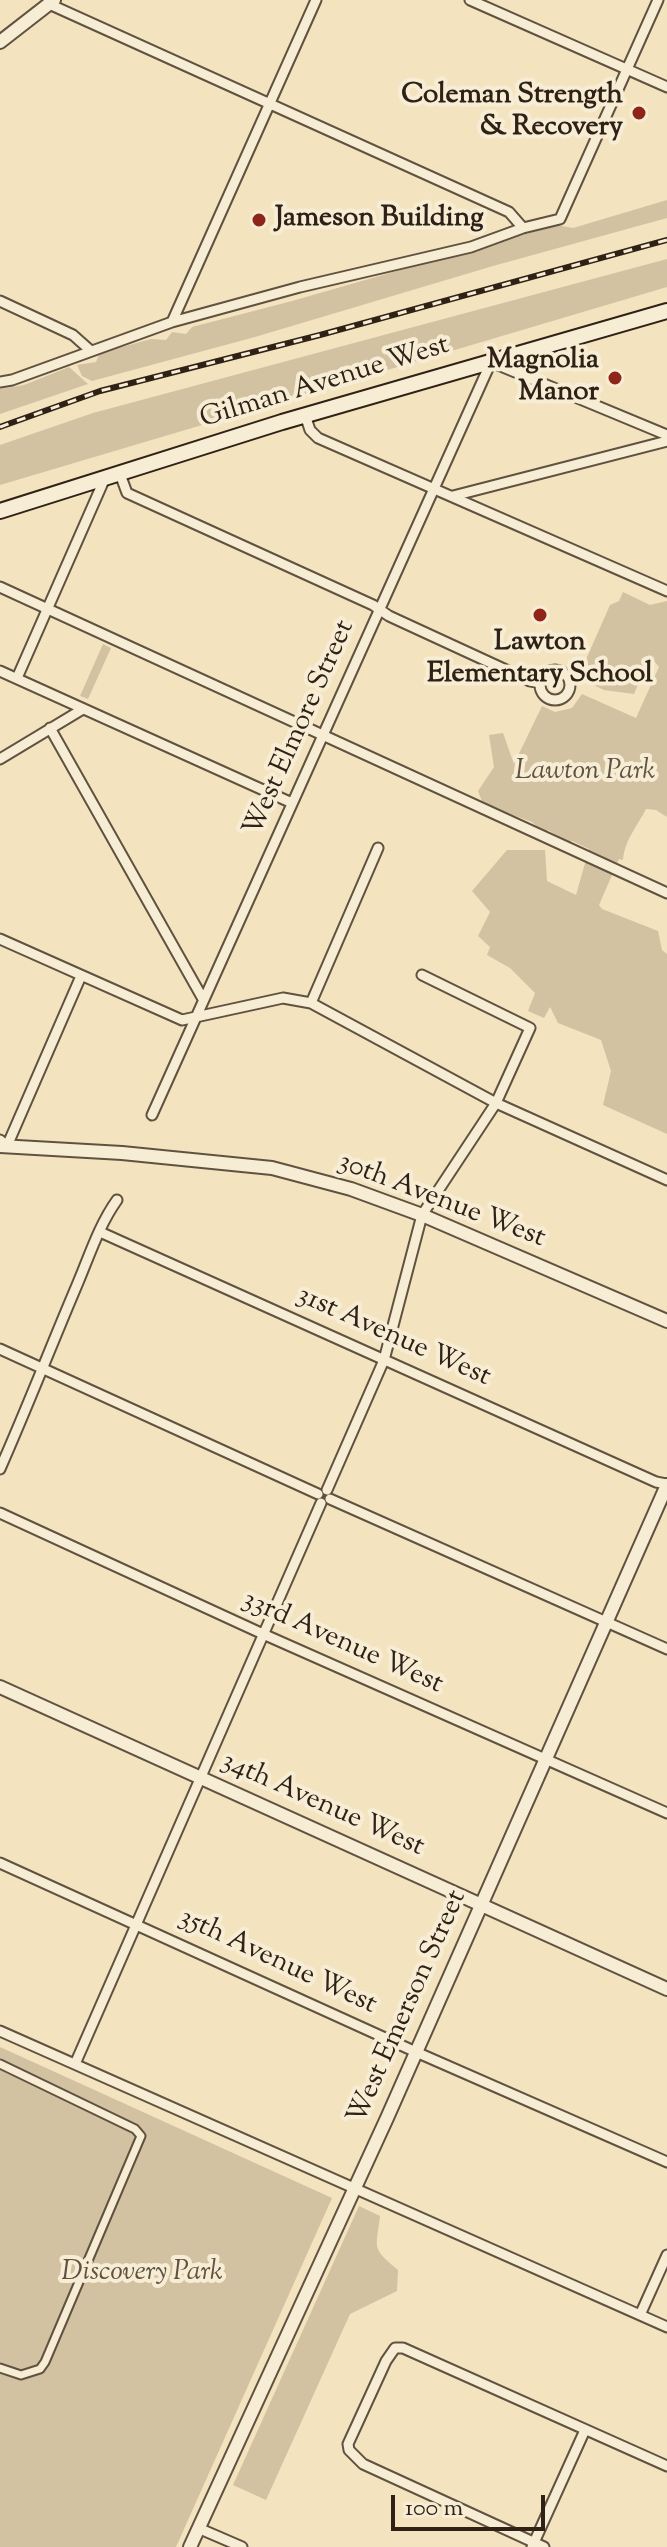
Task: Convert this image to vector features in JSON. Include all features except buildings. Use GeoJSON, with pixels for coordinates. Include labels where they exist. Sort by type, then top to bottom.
{"type":"FeatureCollection","features":[{"type":"Feature","properties":{"kind":"main road","name":"Gilman Avenue West"},"geometry":{"type":"LineString","coordinates":[[0,511],[305,415],[667,311]]}},
{"type":"Feature","properties":{"kind":"street"},"geometry":{"type":"LineString","coordinates":[[172,322],[316,0]]}},
{"type":"Feature","properties":{"kind":"street"},"geometry":{"type":"LineString","coordinates":[[470,0],[667,87]]}},
{"type":"Feature","properties":{"kind":"street"},"geometry":{"type":"LineString","coordinates":[[0,382],[172,322],[300,287],[471,247],[523,228],[560,219],[658,0]]}},
{"type":"Feature","properties":{"kind":"street"},"geometry":{"type":"LineString","coordinates":[[0,42],[51,2],[509,212],[523,228]]}},
{"type":"Feature","properties":{"kind":"street"},"geometry":{"type":"LineString","coordinates":[[0,301],[73,335],[91,351]]}},
{"type":"Feature","properties":{"kind":"street"},"geometry":{"type":"LineString","coordinates":[[491,362],[667,438]]}},
{"type":"Feature","properties":{"kind":"street","name":"West Elmore Street"},"geometry":{"type":"LineString","coordinates":[[152,1115],[491,362]]}},
{"type":"Feature","properties":{"kind":"street"},"geometry":{"type":"LineString","coordinates":[[305,415],[310,430],[318,438],[667,591]]}},
{"type":"Feature","properties":{"kind":"street"},"geometry":{"type":"LineString","coordinates":[[452,496],[667,438]]}},
{"type":"Feature","properties":{"kind":"street"},"geometry":{"type":"LineString","coordinates":[[17,678],[113,476],[127,493],[418,630],[540,683]]}},
{"type":"Feature","properties":{"kind":"street"},"geometry":{"type":"LineString","coordinates":[[0,587],[667,893]]}},
{"type":"Feature","properties":{"kind":"street"},"geometry":{"type":"LineString","coordinates":[[0,671],[292,803]]}},
{"type":"Feature","properties":{"kind":"street"},"geometry":{"type":"LineString","coordinates":[[0,759],[83,709]]}},
{"type":"Feature","properties":{"kind":"street"},"geometry":{"type":"LineString","coordinates":[[50,728],[203,999]]}},
{"type":"Feature","properties":{"kind":"street"},"geometry":{"type":"LineString","coordinates":[[311,1003],[378,848]]}},
{"type":"Feature","properties":{"kind":"street"},"geometry":{"type":"LineString","coordinates":[[0,939],[182,1020],[283,998],[311,1003],[496,1103],[667,1180]]}},
{"type":"Feature","properties":{"kind":"street"},"geometry":{"type":"LineString","coordinates":[[75,2064],[384,1360],[422,1215],[496,1103],[530,1028],[422,975]]}},
{"type":"Feature","properties":{"kind":"street"},"geometry":{"type":"LineString","coordinates":[[2,1144],[81,976]]}},
{"type":"Feature","properties":{"kind":"street","name":"30th Avenue West"},"geometry":{"type":"LineString","coordinates":[[2,1144],[272,1168],[351,1189],[422,1215],[667,1321]]}},
{"type":"Feature","properties":{"kind":"street"},"geometry":{"type":"LineString","coordinates":[[0,1469],[100,1232],[117,1200]]}},
{"type":"Feature","properties":{"kind":"street","name":"31st Avenue West"},"geometry":{"type":"LineString","coordinates":[[100,1232],[656,1482],[667,1484]]}},
{"type":"Feature","properties":{"kind":"street"},"geometry":{"type":"LineString","coordinates":[[0,1349],[667,1649]]}},
{"type":"Feature","properties":{"kind":"street","name":"West Emerson Street"},"geometry":{"type":"LineString","coordinates":[[190,2547],[482,1905],[667,1484]]}},
{"type":"Feature","properties":{"kind":"street","name":"33rd Avenue West"},"geometry":{"type":"LineString","coordinates":[[0,1513],[263,1634],[667,1813]]}},
{"type":"Feature","properties":{"kind":"street","name":"34th Avenue West"},"geometry":{"type":"LineString","coordinates":[[0,1687],[667,1989]]}},
{"type":"Feature","properties":{"kind":"street","name":"35th Avenue West"},"geometry":{"type":"LineString","coordinates":[[0,1863],[667,2162]]}},
{"type":"Feature","properties":{"kind":"street"},"geometry":{"type":"LineString","coordinates":[[0,2031],[667,2327]]}},
{"type":"Feature","properties":{"kind":"street"},"geometry":{"type":"LineString","coordinates":[[0,2064],[135,2129],[141,2136],[40,2369],[21,2375],[0,2368]]}},
{"type":"Feature","properties":{"kind":"street"},"geometry":{"type":"LineString","coordinates":[[640,2315],[667,2255]]}},
{"type":"Feature","properties":{"kind":"street"},"geometry":{"type":"LineString","coordinates":[[585,2430],[536,2546],[354,2457],[348,2444],[386,2361],[395,2348],[403,2348],[667,2466]]}},
{"type":"Feature","properties":{"kind":"street"},"geometry":{"type":"LineString","coordinates":[[198,2528],[242,2547]]}},
{"type":"Feature","properties":{"kind":"green space"},"geometry":{"type":"Polygon","coordinates":[[[667,200],[667,218],[255,337],[92,381],[82,376],[77,365],[96,362],[100,353],[151,339],[166,340],[172,332],[186,334],[192,327],[557,225],[573,228],[667,200]]]}},
{"type":"Feature","properties":{"kind":"green space"},"geometry":{"type":"Polygon","coordinates":[[[667,259],[667,287],[0,485],[0,445],[93,413],[667,259]]]}},
{"type":"Feature","properties":{"kind":"green space"},"geometry":{"type":"Polygon","coordinates":[[[69,367],[88,384],[0,414],[0,389],[24,385],[69,367]]]}},
{"type":"Feature","properties":{"kind":"green space","name":"Lawton Park"},"geometry":{"type":"Polygon","coordinates":[[[623,592],[650,605],[667,601],[667,817],[656,810],[646,809],[599,905],[602,909],[658,931],[662,950],[667,954],[667,1134],[603,1105],[611,1071],[601,1040],[558,1023],[550,1007],[544,1018],[528,1011],[535,993],[510,968],[487,955],[490,947],[478,936],[490,912],[472,891],[507,850],[545,850],[547,881],[576,895],[589,849],[572,841],[569,843],[548,830],[545,834],[532,822],[483,804],[478,791],[494,767],[489,735],[503,733],[514,764],[542,706],[555,712],[572,708],[582,694],[636,718],[659,667],[650,656],[634,694],[604,690],[583,680],[580,673],[610,605],[619,601],[623,592]]]}},
{"type":"Feature","properties":{"kind":"green space"},"geometry":{"type":"Polygon","coordinates":[[[103,644],[111,648],[88,699],[80,696],[103,644]]]}},
{"type":"Feature","properties":{"kind":"green space","name":"Discovery Park"},"geometry":{"type":"Polygon","coordinates":[[[0,2047],[332,2198],[176,2547],[0,2547],[0,2047]]]}},
{"type":"Feature","properties":{"kind":"green space"},"geometry":{"type":"Polygon","coordinates":[[[359,2206],[380,2216],[377,2247],[398,2270],[397,2291],[350,2314],[266,2500],[233,2485],[359,2206]]]}},
{"type":"Feature","properties":{"kind":"railway"},"geometry":{"type":"LineString","coordinates":[[0,427],[100,391],[320,335],[667,240]]}},
{"type":"Feature","properties":{"kind":"place","name":"Coleman Strength & Recovery"},"geometry":{"type":"Point","coordinates":[639,113]}},
{"type":"Feature","properties":{"kind":"place","name":"Jameson Building"},"geometry":{"type":"Point","coordinates":[259,220]}},
{"type":"Feature","properties":{"kind":"place","name":"Magnolia Manor"},"geometry":{"type":"Point","coordinates":[615,378]}},
{"type":"Feature","properties":{"kind":"place","name":"Lawton Elementary School"},"geometry":{"type":"Point","coordinates":[540,615]}}]}
